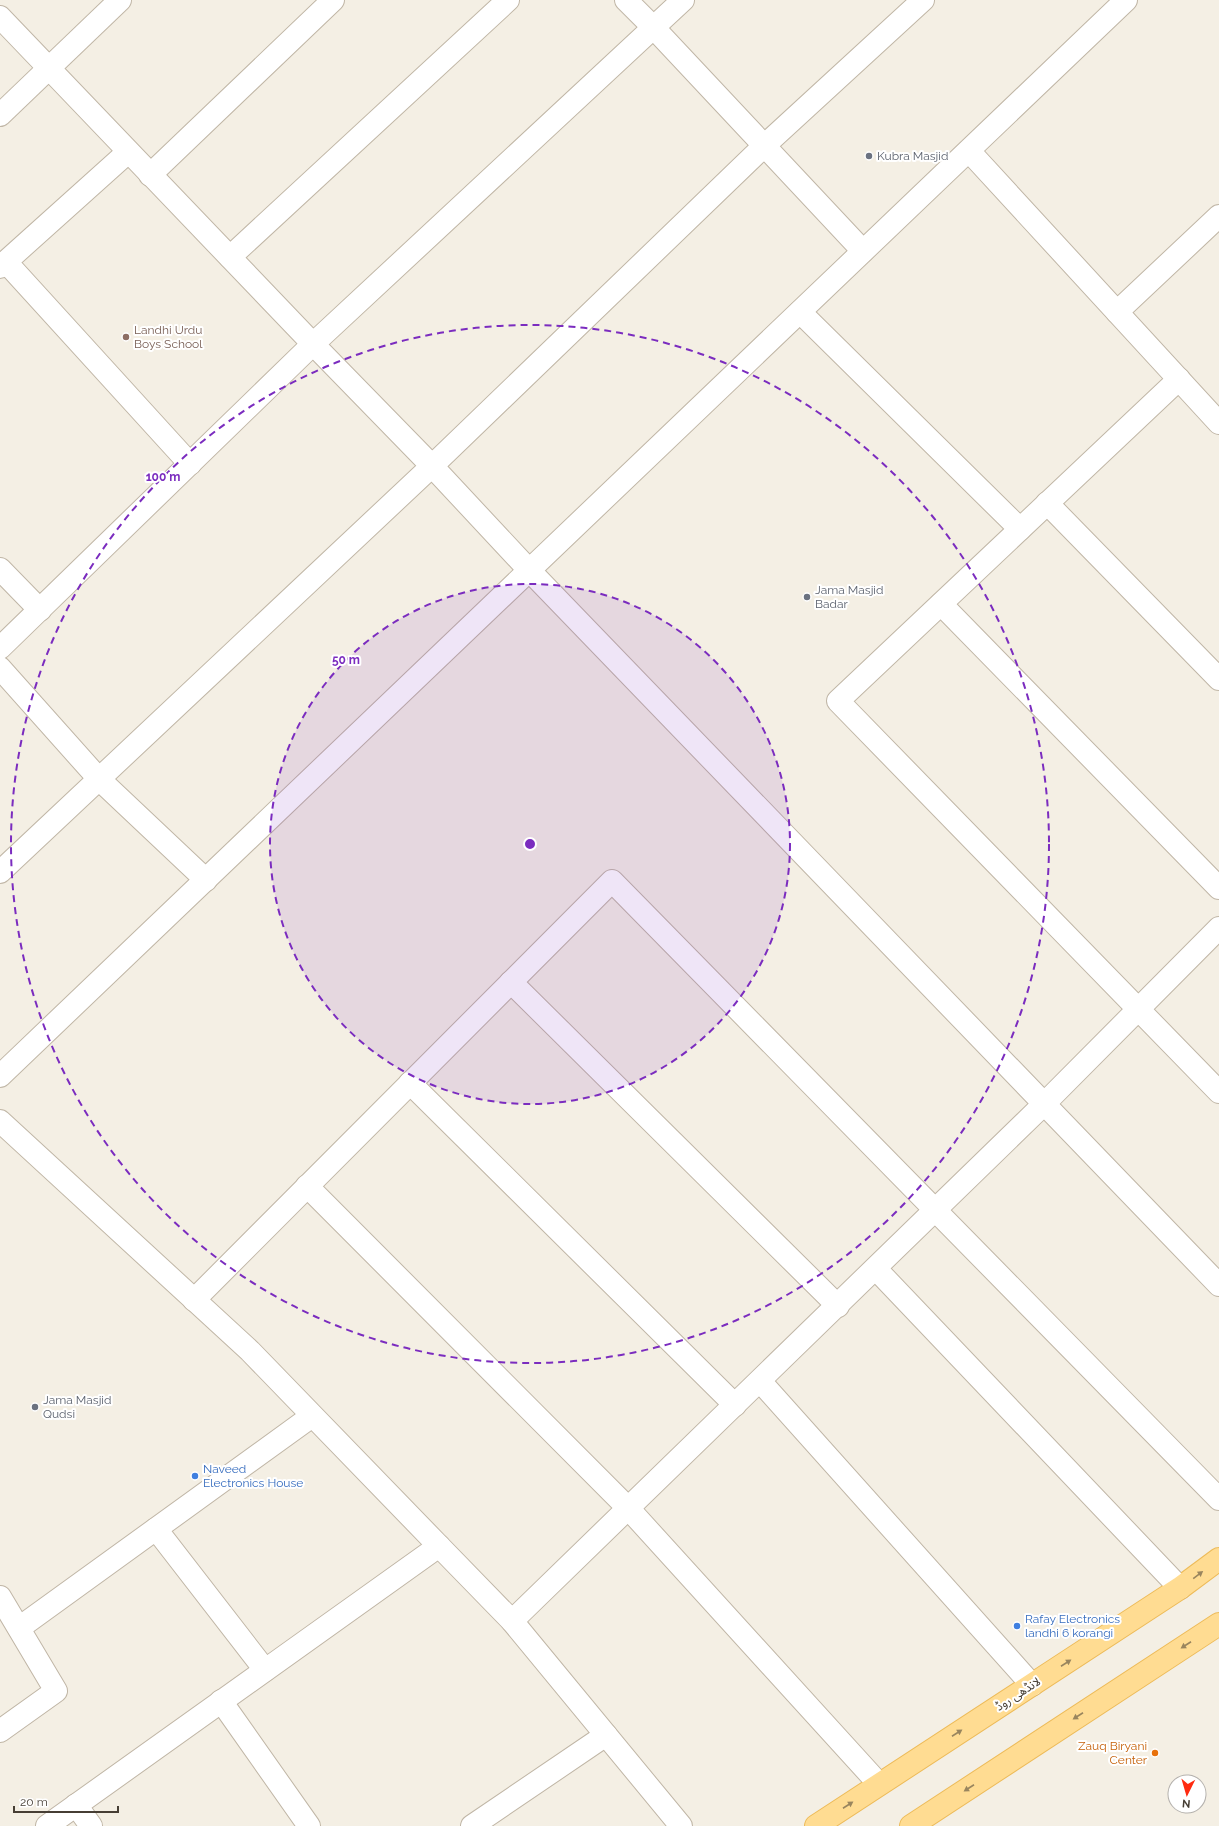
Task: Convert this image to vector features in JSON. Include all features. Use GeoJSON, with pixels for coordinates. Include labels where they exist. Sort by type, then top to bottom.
{"type":"FeatureCollection","features":[{"type":"Feature","properties":{"kind":"main road","name":"لانڈھی روڈ"},"geometry":{"type":"LineString","coordinates":[[816,1826],[1180,1588],[1219,1559]]}},
{"type":"Feature","properties":{"kind":"main road"},"geometry":{"type":"LineString","coordinates":[[911,1826],[1219,1624]]}},
{"type":"Feature","properties":{"kind":"street"},"geometry":{"type":"LineString","coordinates":[[0,115],[120,0]]}},
{"type":"Feature","properties":{"kind":"street"},"geometry":{"type":"LineString","coordinates":[[150,176],[333,0]]}},
{"type":"Feature","properties":{"kind":"street"},"geometry":{"type":"LineString","coordinates":[[230,258],[508,0]]}},
{"type":"Feature","properties":{"kind":"street"},"geometry":{"type":"LineString","coordinates":[[626,0],[863,251]]}},
{"type":"Feature","properties":{"kind":"street"},"geometry":{"type":"LineString","coordinates":[[0,648],[313,344],[683,0]]}},
{"type":"Feature","properties":{"kind":"street"},"geometry":{"type":"LineString","coordinates":[[0,872],[432,466],[764,146],[923,0]]}},
{"type":"Feature","properties":{"kind":"street"},"geometry":{"type":"LineString","coordinates":[[0,1076],[1126,0]]}},
{"type":"Feature","properties":{"kind":"street"},"geometry":{"type":"LineString","coordinates":[[0,17],[50,67],[150,176],[432,466],[529,570],[1043,1105],[1219,1285]]}},
{"type":"Feature","properties":{"kind":"street"},"geometry":{"type":"LineString","coordinates":[[969,151],[1179,379],[1217,417]]}},
{"type":"Feature","properties":{"kind":"street"},"geometry":{"type":"LineString","coordinates":[[128,152],[3,265],[190,464]]}},
{"type":"Feature","properties":{"kind":"street"},"geometry":{"type":"LineString","coordinates":[[1117,312],[1219,216]]}},
{"type":"Feature","properties":{"kind":"street"},"geometry":{"type":"LineString","coordinates":[[800,312],[1020,529]]}},
{"type":"Feature","properties":{"kind":"street"},"geometry":{"type":"LineString","coordinates":[[1179,379],[838,701],[1219,1092]]}},
{"type":"Feature","properties":{"kind":"street"},"geometry":{"type":"LineString","coordinates":[[1048,503],[1219,679]]}},
{"type":"Feature","properties":{"kind":"street"},"geometry":{"type":"LineString","coordinates":[[0,569],[40,610]]}},
{"type":"Feature","properties":{"kind":"street"},"geometry":{"type":"LineString","coordinates":[[941,604],[1219,888]]}},
{"type":"Feature","properties":{"kind":"street"},"geometry":{"type":"LineString","coordinates":[[0,668],[99,779],[206,880]]}},
{"type":"Feature","properties":{"kind":"street"},"geometry":{"type":"LineString","coordinates":[[194,1300],[612,881],[1219,1499]]}},
{"type":"Feature","properties":{"kind":"street"},"geometry":{"type":"LineString","coordinates":[[512,1621],[838,1306],[934,1210],[1043,1105],[1219,928]]}},
{"type":"Feature","properties":{"kind":"street"},"geometry":{"type":"LineString","coordinates":[[511,982],[838,1306]]}},
{"type":"Feature","properties":{"kind":"street"},"geometry":{"type":"LineString","coordinates":[[410,1083],[735,1405]]}},
{"type":"Feature","properties":{"kind":"street"},"geometry":{"type":"LineString","coordinates":[[0,1121],[250,1351],[512,1621],[681,1826]]}},
{"type":"Feature","properties":{"kind":"street"},"geometry":{"type":"LineString","coordinates":[[307,1186],[628,1508],[879,1784]]}},
{"type":"Feature","properties":{"kind":"street"},"geometry":{"type":"LineString","coordinates":[[876,1268],[1180,1588]]}},
{"type":"Feature","properties":{"kind":"street"},"geometry":{"type":"LineString","coordinates":[[760,1381],[1032,1685]]}},
{"type":"Feature","properties":{"kind":"street"},"geometry":{"type":"LineString","coordinates":[[19,1628],[312,1416]]}},
{"type":"Feature","properties":{"kind":"street"},"geometry":{"type":"LineString","coordinates":[[156,1529],[265,1670]]}},
{"type":"Feature","properties":{"kind":"street"},"geometry":{"type":"LineString","coordinates":[[47,1826],[439,1546]]}},
{"type":"Feature","properties":{"kind":"street"},"geometry":{"type":"LineString","coordinates":[[0,1598],[56,1691],[0,1732]]}},
{"type":"Feature","properties":{"kind":"street"},"geometry":{"type":"LineString","coordinates":[[221,1702],[310,1826]]}},
{"type":"Feature","properties":{"kind":"street"},"geometry":{"type":"LineString","coordinates":[[472,1826],[606,1735]]}},
{"type":"Feature","properties":{"kind":"street"},"geometry":{"type":"LineString","coordinates":[[76,1805],[91,1826]]}},
{"type":"Feature","properties":{"kind":"place","name":"Kubra Masjid"},"geometry":{"type":"Point","coordinates":[869,156]}},
{"type":"Feature","properties":{"kind":"place","name":"Landhi Urdu Boys School"},"geometry":{"type":"Point","coordinates":[126,337]}},
{"type":"Feature","properties":{"kind":"place","name":"Jama Masjid Badar"},"geometry":{"type":"Point","coordinates":[807,597]}},
{"type":"Feature","properties":{"kind":"place","name":"Jama Masjid Qudsi"},"geometry":{"type":"Point","coordinates":[35,1407]}},
{"type":"Feature","properties":{"kind":"place","name":"Naveed Electronics House"},"geometry":{"type":"Point","coordinates":[195,1476]}},
{"type":"Feature","properties":{"kind":"place","name":"Rafay Electronics landhi 6 korangi"},"geometry":{"type":"Point","coordinates":[1017,1626]}},
{"type":"Feature","properties":{"kind":"place","name":"Zauq Biryani Center"},"geometry":{"type":"Point","coordinates":[1155,1753]}}]}
